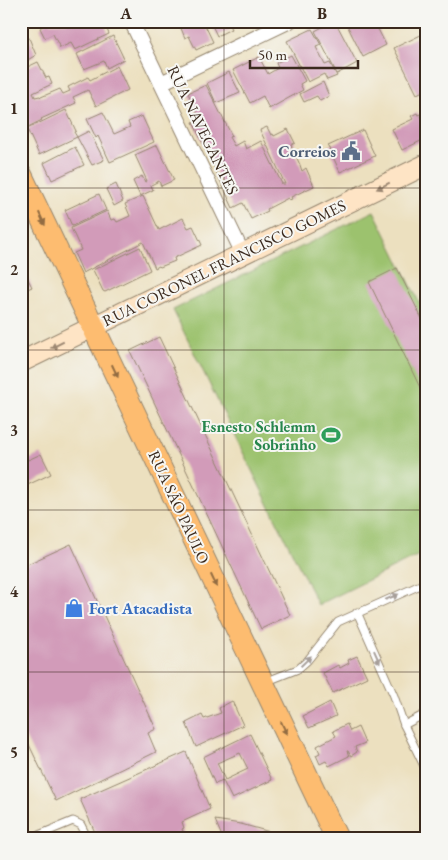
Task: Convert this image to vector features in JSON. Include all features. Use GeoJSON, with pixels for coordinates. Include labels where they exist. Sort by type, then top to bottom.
{"type":"FeatureCollection","features":[{"type":"Feature","properties":{"kind":"main road","name":"RUA CORONEL FRANCISCO GOMES"},"geometry":{"type":"LineString","coordinates":[[21,362],[427,164]]}},
{"type":"Feature","properties":{"kind":"main road","name":"RUA SÃO PAULO"},"geometry":{"type":"LineString","coordinates":[[21,175],[336,839]]}},
{"type":"Feature","properties":{"kind":"street","name":"RUA NAVEGANTES"},"geometry":{"type":"LineString","coordinates":[[132,21],[243,254]]}},
{"type":"Feature","properties":{"kind":"street"},"geometry":{"type":"LineString","coordinates":[[161,83],[281,23]]}},
{"type":"Feature","properties":{"kind":"lane"},"geometry":{"type":"LineString","coordinates":[[262,683],[298,669],[312,655],[338,622],[427,582]]}},
{"type":"Feature","properties":{"kind":"lane"},"geometry":{"type":"LineString","coordinates":[[357,612],[394,696],[404,725],[427,772]]}},
{"type":"Feature","properties":{"kind":"lane"},"geometry":{"type":"LineString","coordinates":[[404,725],[427,713]]}},
{"type":"Feature","properties":{"kind":"lane"},"geometry":{"type":"LineString","coordinates":[[29,839],[73,821],[81,825],[88,839]]}},
{"type":"Feature","properties":{"kind":"green space","name":"Esnesto Schlemm Sobrinho"},"geometry":{"type":"Polygon","coordinates":[[[374,211],[427,318],[427,551],[318,605],[173,310],[374,211]]]}},
{"type":"Feature","properties":{"kind":"building"},"geometry":{"type":"Polygon","coordinates":[[[49,21],[50,23],[103,21],[109,34],[75,50],[71,43],[60,48],[53,34],[45,38],[40,28],[49,21]]]}},
{"type":"Feature","properties":{"kind":"building"},"geometry":{"type":"Polygon","coordinates":[[[178,21],[203,21],[213,42],[196,50],[189,36],[185,38],[178,21]]]}},
{"type":"Feature","properties":{"kind":"building"},"geometry":{"type":"Polygon","coordinates":[[[210,21],[227,21],[231,29],[217,36],[210,21]]]}},
{"type":"Feature","properties":{"kind":"building"},"geometry":{"type":"Polygon","coordinates":[[[334,21],[357,63],[337,74],[315,31],[334,21]]]}},
{"type":"Feature","properties":{"kind":"building"},"geometry":{"type":"Polygon","coordinates":[[[345,21],[374,21],[386,45],[363,57],[345,21]]]}},
{"type":"Feature","properties":{"kind":"building"},"geometry":{"type":"Polygon","coordinates":[[[377,21],[405,21],[392,29],[388,22],[380,26],[377,21]]]}},
{"type":"Feature","properties":{"kind":"building"},"geometry":{"type":"Polygon","coordinates":[[[312,29],[321,45],[316,47],[325,65],[330,63],[337,76],[327,80],[324,74],[308,82],[287,41],[312,29]]]}},
{"type":"Feature","properties":{"kind":"building"},"geometry":{"type":"Polygon","coordinates":[[[427,32],[427,89],[417,94],[394,48],[427,32]]]}},
{"type":"Feature","properties":{"kind":"building"},"geometry":{"type":"Polygon","coordinates":[[[113,36],[124,59],[107,68],[104,61],[84,69],[77,54],[113,36]]]}},
{"type":"Feature","properties":{"kind":"building"},"geometry":{"type":"Polygon","coordinates":[[[29,38],[36,55],[21,64],[21,41],[29,38]]]}},
{"type":"Feature","properties":{"kind":"building"},"geometry":{"type":"Polygon","coordinates":[[[291,55],[305,81],[300,84],[303,90],[269,109],[263,96],[250,103],[233,70],[259,57],[268,74],[278,68],[276,63],[291,55]]]}},
{"type":"Feature","properties":{"kind":"building"},"geometry":{"type":"Polygon","coordinates":[[[38,62],[46,78],[49,77],[52,84],[33,93],[35,97],[41,97],[60,89],[63,94],[70,91],[68,87],[88,77],[90,80],[117,66],[128,90],[96,106],[88,90],[73,97],[76,103],[26,128],[21,118],[21,70],[38,62]]]}},
{"type":"Feature","properties":{"kind":"building"},"geometry":{"type":"Polygon","coordinates":[[[229,72],[240,93],[216,103],[207,83],[229,72]]]}},
{"type":"Feature","properties":{"kind":"building"},"geometry":{"type":"Polygon","coordinates":[[[323,82],[329,96],[320,101],[317,96],[304,102],[300,94],[323,82]]]}},
{"type":"Feature","properties":{"kind":"building"},"geometry":{"type":"Polygon","coordinates":[[[206,85],[232,136],[229,137],[234,146],[243,141],[246,149],[261,141],[282,184],[285,184],[260,130],[267,127],[271,135],[273,134],[274,136],[288,129],[295,143],[291,145],[302,171],[306,168],[314,186],[251,219],[243,203],[233,208],[193,122],[200,119],[188,93],[206,85]]]}},
{"type":"Feature","properties":{"kind":"building"},"geometry":{"type":"Polygon","coordinates":[[[66,110],[77,137],[39,155],[27,129],[66,110]]]}},
{"type":"Feature","properties":{"kind":"building"},"geometry":{"type":"Polygon","coordinates":[[[103,112],[114,134],[130,127],[128,122],[142,116],[154,142],[110,162],[98,136],[96,138],[87,119],[103,112]]]}},
{"type":"Feature","properties":{"kind":"building"},"geometry":{"type":"Polygon","coordinates":[[[417,113],[418,115],[420,114],[424,122],[427,121],[427,138],[402,150],[392,129],[413,119],[411,116],[417,113]]]}},
{"type":"Feature","properties":{"kind":"building","name":"Correios"},"geometry":{"type":"Polygon","coordinates":[[[363,130],[375,156],[340,172],[328,146],[363,130]]]}},
{"type":"Feature","properties":{"kind":"building"},"geometry":{"type":"Polygon","coordinates":[[[89,131],[104,160],[92,165],[77,137],[89,131]]]}},
{"type":"Feature","properties":{"kind":"building"},"geometry":{"type":"Polygon","coordinates":[[[157,145],[174,180],[161,186],[159,181],[151,185],[153,190],[140,196],[133,181],[142,176],[145,182],[147,181],[135,155],[157,145]]]}},
{"type":"Feature","properties":{"kind":"building"},"geometry":{"type":"Polygon","coordinates":[[[75,147],[84,165],[52,180],[44,163],[75,147]]]}},
{"type":"Feature","properties":{"kind":"building"},"geometry":{"type":"Polygon","coordinates":[[[116,184],[123,201],[114,206],[106,189],[116,184]]]}},
{"type":"Feature","properties":{"kind":"building"},"geometry":{"type":"Polygon","coordinates":[[[99,194],[106,210],[72,226],[65,210],[99,194]]]}},
{"type":"Feature","properties":{"kind":"building"},"geometry":{"type":"Polygon","coordinates":[[[143,196],[159,230],[183,218],[188,228],[193,226],[202,245],[174,258],[175,261],[155,268],[143,242],[83,273],[74,253],[81,250],[71,228],[107,211],[111,220],[115,219],[117,222],[130,216],[125,204],[143,196]]]}},
{"type":"Feature","properties":{"kind":"building"},"geometry":{"type":"Polygon","coordinates":[[[140,247],[150,270],[105,292],[103,291],[93,270],[140,247]]]}},
{"type":"Feature","properties":{"kind":"building"},"geometry":{"type":"Polygon","coordinates":[[[21,265],[32,287],[21,292],[21,265]]]}},
{"type":"Feature","properties":{"kind":"building"},"geometry":{"type":"Polygon","coordinates":[[[397,268],[427,329],[427,402],[369,282],[397,268]]]}},
{"type":"Feature","properties":{"kind":"building"},"geometry":{"type":"Polygon","coordinates":[[[159,337],[290,615],[261,629],[130,351],[159,337]]]}},
{"type":"Feature","properties":{"kind":"building"},"geometry":{"type":"Polygon","coordinates":[[[41,454],[51,474],[21,488],[21,459],[26,457],[28,460],[41,454]]]}},
{"type":"Feature","properties":{"kind":"building"},"geometry":{"type":"Polygon","coordinates":[[[71,544],[156,729],[148,733],[156,752],[56,801],[21,728],[21,567],[71,544]]]}},
{"type":"Feature","properties":{"kind":"building"},"geometry":{"type":"Polygon","coordinates":[[[357,656],[367,677],[333,693],[323,673],[338,665],[340,668],[349,663],[348,660],[357,656]]]}},
{"type":"Feature","properties":{"kind":"building"},"geometry":{"type":"Polygon","coordinates":[[[232,701],[243,725],[196,747],[186,723],[202,715],[204,719],[221,713],[219,708],[232,701]]]}},
{"type":"Feature","properties":{"kind":"building"},"geometry":{"type":"Polygon","coordinates":[[[330,702],[336,716],[309,728],[303,716],[330,702]]]}},
{"type":"Feature","properties":{"kind":"building"},"geometry":{"type":"Polygon","coordinates":[[[347,724],[350,731],[358,727],[365,743],[355,747],[357,752],[351,756],[347,751],[349,756],[329,766],[326,761],[320,764],[316,755],[320,753],[317,746],[336,736],[333,731],[347,724]]]}},
{"type":"Feature","properties":{"kind":"building"},"geometry":{"type":"Polygon","coordinates":[[[250,734],[272,780],[232,799],[223,781],[215,784],[203,757],[250,734]],[[240,753],[217,763],[225,780],[248,769],[240,753]]]}},
{"type":"Feature","properties":{"kind":"building"},"geometry":{"type":"Polygon","coordinates":[[[186,752],[210,809],[182,822],[184,828],[182,829],[186,839],[98,839],[80,799],[186,752]]]}},
{"type":"Feature","properties":{"kind":"building"},"geometry":{"type":"Polygon","coordinates":[[[215,820],[241,824],[270,832],[274,839],[223,839],[215,820]]]}},
{"type":"Feature","properties":{"kind":"place","name":"Correios"},"geometry":{"type":"Point","coordinates":[351,151]}},
{"type":"Feature","properties":{"kind":"place","name":"Esnesto Schlemm Sobrinho"},"geometry":{"type":"Point","coordinates":[331,435]}},
{"type":"Feature","properties":{"kind":"place","name":"Fort Atacadista"},"geometry":{"type":"Point","coordinates":[74,608]}}]}
